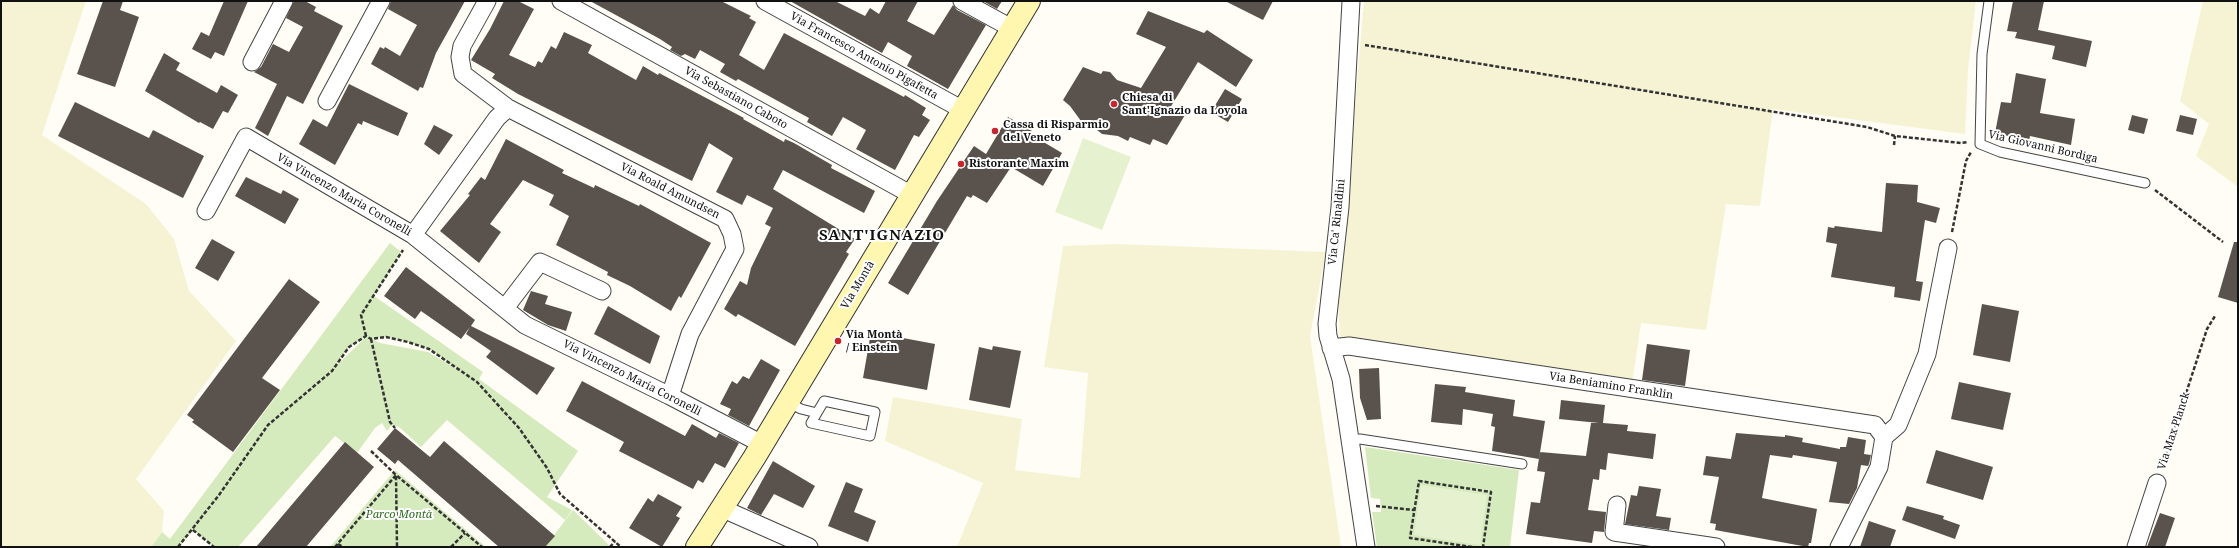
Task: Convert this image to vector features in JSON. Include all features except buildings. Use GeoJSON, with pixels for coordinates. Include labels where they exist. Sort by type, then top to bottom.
{"type":"FeatureCollection","features":[{"type":"Feature","properties":{"kind":"main road","name":"Via Montà"},"geometry":{"type":"LineString","coordinates":[[697,547],[762,444],[1029,1]]}},
{"type":"Feature","properties":{"kind":"street"},"geometry":{"type":"LineString","coordinates":[[252,62],[284,1]]}},
{"type":"Feature","properties":{"kind":"street"},"geometry":{"type":"LineString","coordinates":[[327,101],[381,1]]}},
{"type":"Feature","properties":{"kind":"street","name":"Via Roald Amundsen"},"geometry":{"type":"LineString","coordinates":[[487,1],[462,46],[460,57],[463,74],[508,108],[725,219],[732,234],[735,249],[690,334],[670,396]]}},
{"type":"Feature","properties":{"kind":"street","name":"Via Sebastiano Caboto"},"geometry":{"type":"LineString","coordinates":[[560,1],[912,195]]}},
{"type":"Feature","properties":{"kind":"street","name":"Via Francesco Antonio Pigafetta"},"geometry":{"type":"LineString","coordinates":[[765,1],[964,110]]}},
{"type":"Feature","properties":{"kind":"street"},"geometry":{"type":"LineString","coordinates":[[962,1],[1013,29]]}},
{"type":"Feature","properties":{"kind":"street","name":"Via Ca' Rinaldini"},"geometry":{"type":"LineString","coordinates":[[1351,1],[1347,42],[1340,207],[1327,324],[1331,348],[1341,380],[1366,547]]}},
{"type":"Feature","properties":{"kind":"street"},"geometry":{"type":"LineString","coordinates":[[413,235],[497,118],[508,108]]}},
{"type":"Feature","properties":{"kind":"street","name":"Via Vincenzo Maria Coronelli"},"geometry":{"type":"LineString","coordinates":[[206,211],[246,137],[413,235],[525,325],[670,396],[762,444]]}},
{"type":"Feature","properties":{"kind":"street"},"geometry":{"type":"LineString","coordinates":[[1839,547],[1879,467],[1884,437],[1898,425],[1927,354],[1948,248]]}},
{"type":"Feature","properties":{"kind":"street"},"geometry":{"type":"LineString","coordinates":[[505,308],[540,262],[602,291]]}},
{"type":"Feature","properties":{"kind":"street","name":"Via Beniamino Franklin"},"geometry":{"type":"LineString","coordinates":[[1331,348],[1349,346],[1875,425],[1881,430],[1884,437]]}},
{"type":"Feature","properties":{"kind":"street","name":"Via Max Planck"},"geometry":{"type":"LineString","coordinates":[[2136,547],[2157,482]]}},
{"type":"Feature","properties":{"kind":"street"},"geometry":{"type":"LineString","coordinates":[[1617,505],[1614,532],[1716,547]]}},
{"type":"Feature","properties":{"kind":"street"},"geometry":{"type":"LineString","coordinates":[[721,508],[809,547]]}},
{"type":"Feature","properties":{"kind":"lane","name":"Via Giovanni Bordiga"},"geometry":{"type":"LineString","coordinates":[[1989,1],[1982,54],[1980,144],[2000,152],[2145,183]]}},
{"type":"Feature","properties":{"kind":"lane"},"geometry":{"type":"LineString","coordinates":[[824,401],[875,412],[870,436],[811,423],[817,412],[824,401]]}},
{"type":"Feature","properties":{"kind":"lane"},"geometry":{"type":"LineString","coordinates":[[787,402],[801,409],[817,412]]}},
{"type":"Feature","properties":{"kind":"lane"},"geometry":{"type":"LineString","coordinates":[[1349,440],[1360,439],[1522,464]]}},
{"type":"Feature","properties":{"kind":"path"},"geometry":{"type":"LineString","coordinates":[[1347,42],[1867,127],[1895,136],[1961,143],[1966,142]]}},
{"type":"Feature","properties":{"kind":"path"},"geometry":{"type":"LineString","coordinates":[[1894,145],[1895,136]]}},
{"type":"Feature","properties":{"kind":"path"},"geometry":{"type":"LineString","coordinates":[[1948,248],[1966,161]]}},
{"type":"Feature","properties":{"kind":"path"},"geometry":{"type":"LineString","coordinates":[[2145,183],[2223,242]]}},
{"type":"Feature","properties":{"kind":"path"},"geometry":{"type":"LineString","coordinates":[[413,235],[362,315],[366,336],[371,339],[386,337],[429,349],[477,382],[519,428],[546,468],[560,494],[621,547]]}},
{"type":"Feature","properties":{"kind":"path","name":"Via Max Planck"},"geometry":{"type":"LineString","coordinates":[[2157,482],[2207,329],[2215,316]]}},
{"type":"Feature","properties":{"kind":"path"},"geometry":{"type":"LineString","coordinates":[[178,547],[193,530],[235,475],[268,425],[332,371],[349,347],[366,336]]}},
{"type":"Feature","properties":{"kind":"path"},"geometry":{"type":"LineString","coordinates":[[371,339],[390,422],[395,428]]}},
{"type":"Feature","properties":{"kind":"path"},"geometry":{"type":"LineString","coordinates":[[371,451],[396,475],[482,547]]}},
{"type":"Feature","properties":{"kind":"path"},"geometry":{"type":"LineString","coordinates":[[335,547],[396,475]]}},
{"type":"Feature","properties":{"kind":"path"},"geometry":{"type":"LineString","coordinates":[[396,475],[397,547]]}},
{"type":"Feature","properties":{"kind":"path"},"geometry":{"type":"LineString","coordinates":[[1472,547],[1410,538],[1419,481],[1491,492],[1483,547]]}},
{"type":"Feature","properties":{"kind":"path"},"geometry":{"type":"LineString","coordinates":[[1380,505],[1414,510]]}},
{"type":"Feature","properties":{"kind":"path"},"geometry":{"type":"LineString","coordinates":[[193,530],[214,547]]}},
{"type":"Feature","properties":{"kind":"path"},"geometry":{"type":"LineString","coordinates":[[451,547],[465,533]]}},
{"type":"Feature","properties":{"kind":"path"},"geometry":{"type":"LineString","coordinates":[[610,547],[615,541]]}},
{"type":"Feature","properties":{"kind":"path"},"geometry":{"type":"LineString","coordinates":[[338,544],[343,547]]}},
{"type":"Feature","properties":{"kind":"shaded area"},"geometry":{"type":"Polygon","coordinates":[[[1,1],[86,1],[42,135],[146,204],[174,239],[189,291],[236,341],[136,479],[164,511],[162,532],[151,547],[1,547],[1,1]]]}},
{"type":"Feature","properties":{"kind":"shaded area"},"geometry":{"type":"Polygon","coordinates":[[[1364,1],[1976,1],[1968,70],[1965,134],[1773,109],[1760,206],[1726,204],[1706,330],[1641,323],[1632,384],[1340,338],[1338,300],[1364,1]]]}},
{"type":"Feature","properties":{"kind":"shaded area"},"geometry":{"type":"Polygon","coordinates":[[[2203,1],[2238,1],[2238,187],[2196,156],[2209,124],[2180,101],[2203,1]]]}},
{"type":"Feature","properties":{"kind":"shaded area"},"geometry":{"type":"Polygon","coordinates":[[[1119,244],[1326,252],[1310,336],[1341,547],[957,547],[983,483],[885,441],[893,397],[1022,419],[1015,470],[1080,478],[1088,373],[1044,367],[1063,246],[1119,244]]]}},
{"type":"Feature","properties":{"kind":"green space"},"geometry":{"type":"Polygon","coordinates":[[[1083,138],[1131,157],[1102,230],[1055,212],[1083,138]]]}},
{"type":"Feature","properties":{"kind":"green space"},"geometry":{"type":"Polygon","coordinates":[[[390,243],[401,252],[374,296],[483,372],[479,379],[578,451],[547,497],[572,510],[565,520],[447,420],[421,447],[398,426],[391,426],[387,431],[382,423],[375,428],[357,453],[335,436],[238,547],[214,547],[193,530],[179,547],[151,547],[162,532],[170,539],[390,243]],[[386,337],[372,339],[380,343],[428,352],[464,373],[429,349],[386,337]],[[365,338],[349,347],[334,368],[365,338]]]}},
{"type":"Feature","properties":{"kind":"green space"},"geometry":{"type":"Polygon","coordinates":[[[1365,447],[1519,470],[1510,547],[1377,547],[1372,512],[1381,512],[1380,499],[1371,498],[1365,447]]]}},
{"type":"Feature","properties":{"kind":"green space","name":"Parco Montà"},"geometry":{"type":"Polygon","coordinates":[[[395,470],[486,547],[330,547],[395,470]]]}},
{"type":"Feature","properties":{"kind":"green space"},"geometry":{"type":"Polygon","coordinates":[[[1421,485],[1487,495],[1480,545],[1414,535],[1421,485]]]}},
{"type":"Feature","properties":{"kind":"green space"},"geometry":{"type":"Polygon","coordinates":[[[573,510],[610,546],[609,547],[545,547],[573,510]]]}},
{"type":"Feature","properties":{"kind":"place","name":"Chiesa di Sant'Ignazio da Loyola"},"geometry":{"type":"Point","coordinates":[1114,104]}},
{"type":"Feature","properties":{"kind":"place","name":"Cassa di Risparmio del Veneto"},"geometry":{"type":"Point","coordinates":[995,131]}},
{"type":"Feature","properties":{"kind":"place","name":"Ristorante Maxim"},"geometry":{"type":"Point","coordinates":[961,164]}},
{"type":"Feature","properties":{"kind":"place","name":"Via Montà / Einstein"},"geometry":{"type":"Point","coordinates":[838,341]}},
{"type":"Feature","properties":{"kind":"district","name":"SANT'IGNAZIO"},"geometry":{"type":"Point","coordinates":[882,236]}}]}
